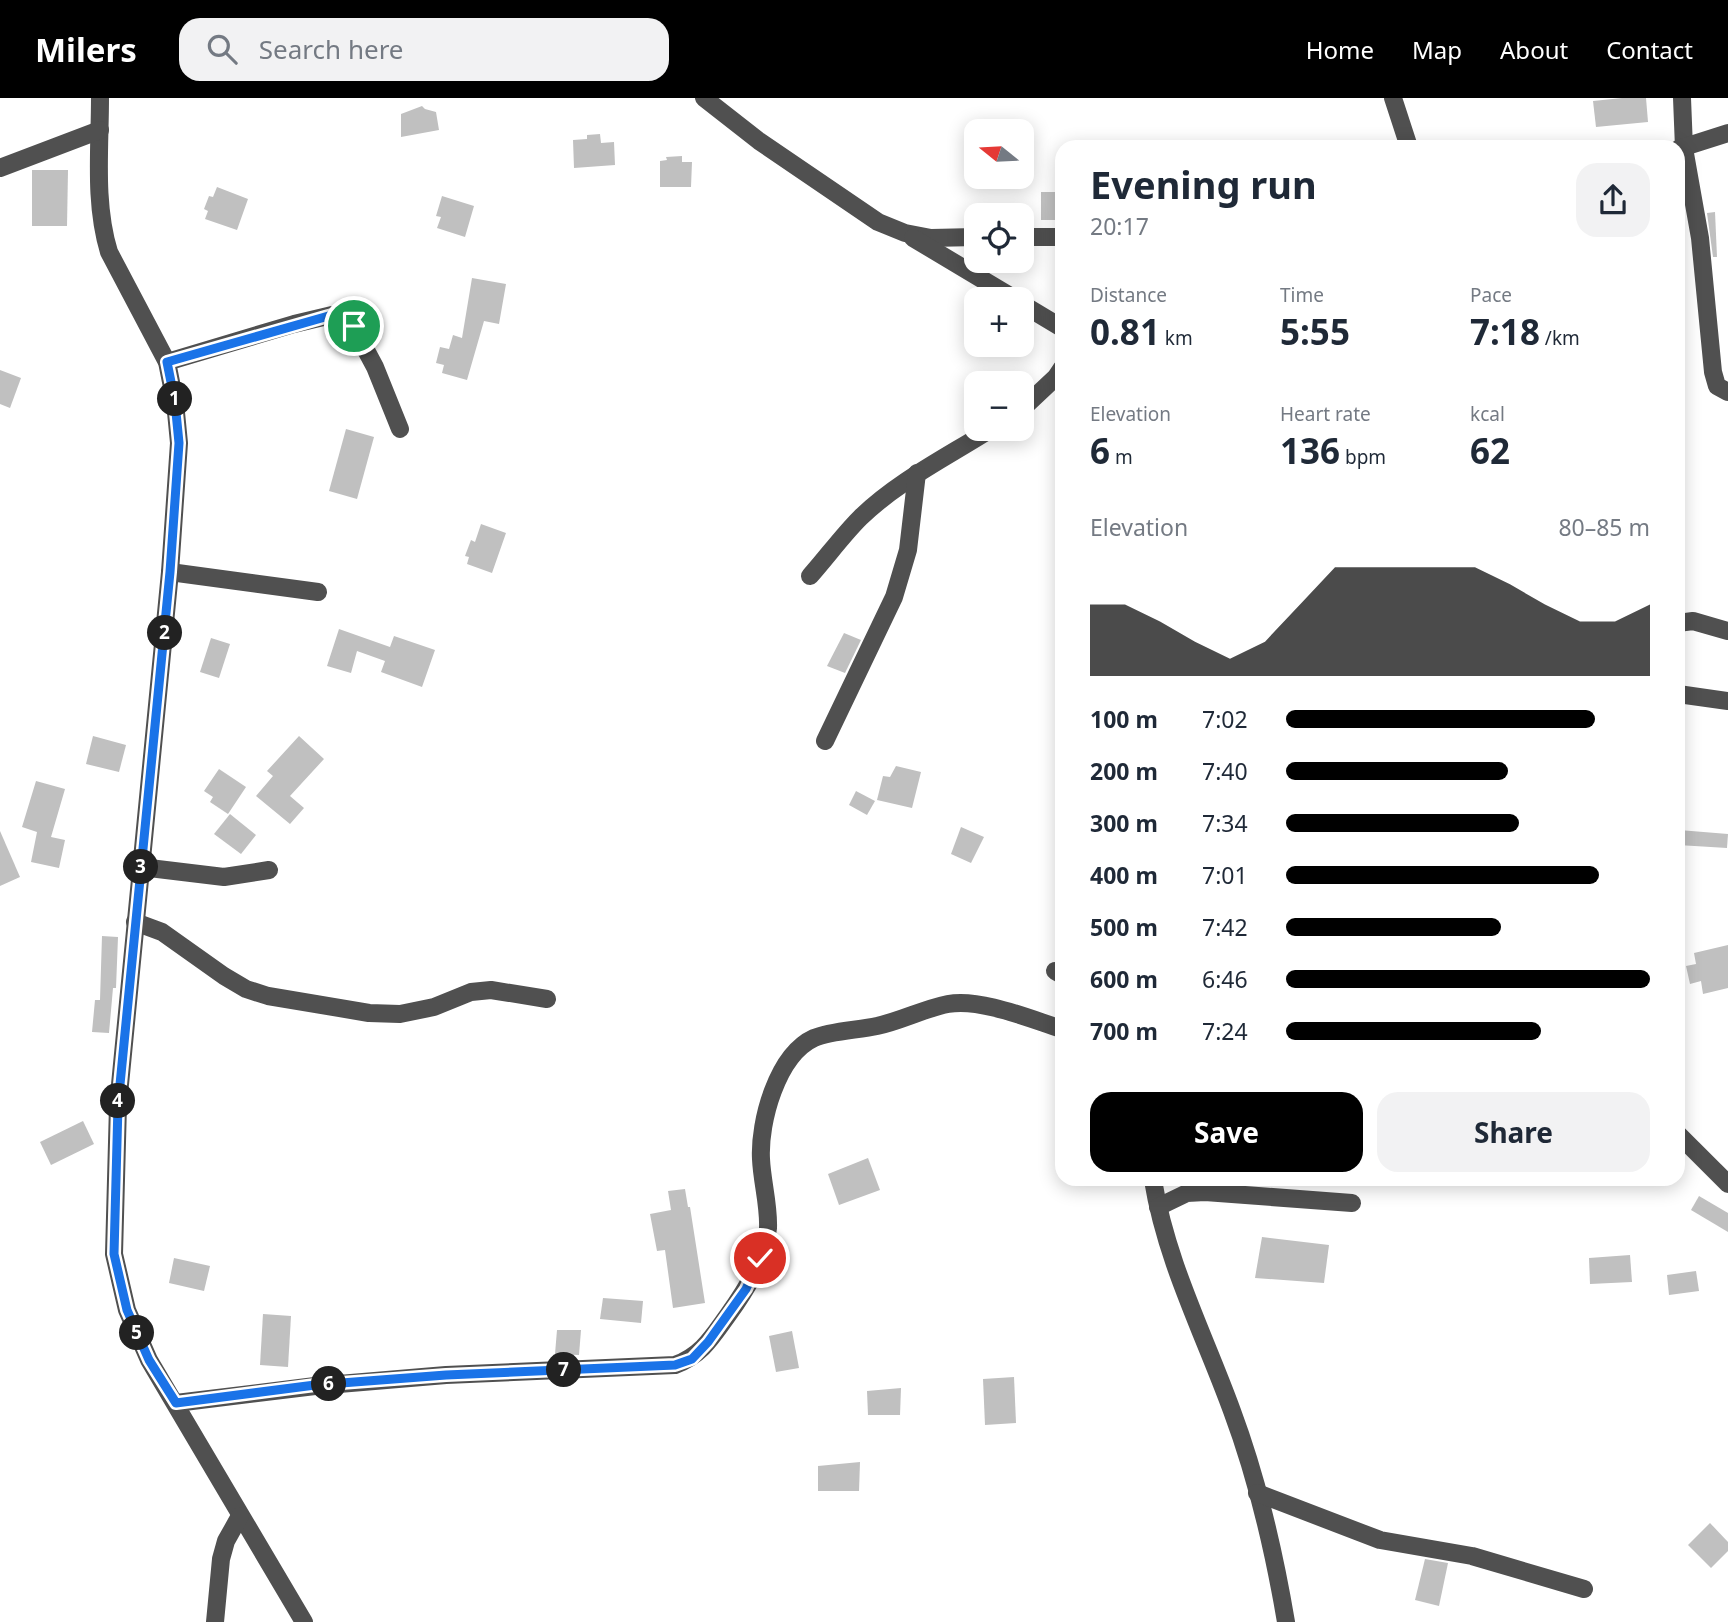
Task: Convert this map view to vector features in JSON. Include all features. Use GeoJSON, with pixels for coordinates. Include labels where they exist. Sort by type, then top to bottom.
{"type":"FeatureCollection","features":[{"type":"Feature","properties":{"kind":"street"},"geometry":{"type":"LineString","coordinates":[[100,98],[99,204],[103,233],[109,252],[167,362],[179,443],[170,572],[118,1105],[114,1254],[127,1310],[149,1360],[304,1622]]}},
{"type":"Feature","properties":{"kind":"street"},"geometry":{"type":"LineString","coordinates":[[704,98],[759,141],[878,222],[905,233],[995,287]]}},
{"type":"Feature","properties":{"kind":"street"},"geometry":{"type":"LineString","coordinates":[[1394,98],[1407,140]]}},
{"type":"Feature","properties":{"kind":"street"},"geometry":{"type":"LineString","coordinates":[[1681,140],[1682,98]]}},
{"type":"Feature","properties":{"kind":"street"},"geometry":{"type":"LineString","coordinates":[[0,169],[100,130]]}},
{"type":"Feature","properties":{"kind":"street"},"geometry":{"type":"LineString","coordinates":[[1685,147],[1728,134]]}},
{"type":"Feature","properties":{"kind":"street"},"geometry":{"type":"LineString","coordinates":[[1685,167],[1700,238],[1713,372],[1717,386],[1728,392]]}},
{"type":"Feature","properties":{"kind":"street"},"geometry":{"type":"LineString","coordinates":[[905,233],[931,238],[964,237]]}},
{"type":"Feature","properties":{"kind":"street"},"geometry":{"type":"LineString","coordinates":[[1034,237],[1055,237]]}},
{"type":"Feature","properties":{"kind":"street"},"geometry":{"type":"LineString","coordinates":[[1034,311],[1055,324]]}},
{"type":"Feature","properties":{"kind":"street"},"geometry":{"type":"LineString","coordinates":[[167,362],[294,324],[332,315],[343,317],[354,326],[375,367],[400,429]]}},
{"type":"Feature","properties":{"kind":"street"},"geometry":{"type":"LineString","coordinates":[[1034,398],[1055,378]]}},
{"type":"Feature","properties":{"kind":"street"},"geometry":{"type":"LineString","coordinates":[[810,576],[860,518],[917,473],[971,441]]}},
{"type":"Feature","properties":{"kind":"street"},"geometry":{"type":"LineString","coordinates":[[825,741],[897,587],[908,550],[917,473]]}},
{"type":"Feature","properties":{"kind":"street"},"geometry":{"type":"LineString","coordinates":[[170,572],[318,592]]}},
{"type":"Feature","properties":{"kind":"street"},"geometry":{"type":"LineString","coordinates":[[1685,622],[1693,621],[1728,631]]}},
{"type":"Feature","properties":{"kind":"street"},"geometry":{"type":"LineString","coordinates":[[1685,695],[1728,701]]}},
{"type":"Feature","properties":{"kind":"street"},"geometry":{"type":"LineString","coordinates":[[141,867],[224,877],[269,870]]}},
{"type":"Feature","properties":{"kind":"street"},"geometry":{"type":"LineString","coordinates":[[135,922],[162,932],[246,989],[268,996],[369,1013],[400,1014],[434,1007],[471,992],[491,990],[547,999]]}},
{"type":"Feature","properties":{"kind":"street"},"geometry":{"type":"LineString","coordinates":[[176,1403],[315,1385],[446,1375],[675,1365],[692,1359],[708,1342],[746,1289],[760,1258],[768,1229],[761,1157],[764,1123],[780,1073],[798,1049],[815,1037],[882,1025],[952,1003],[974,1004],[1055,1027]]}},
{"type":"Feature","properties":{"kind":"street"},"geometry":{"type":"LineString","coordinates":[[1685,1141],[1728,1184]]}},
{"type":"Feature","properties":{"kind":"street"},"geometry":{"type":"LineString","coordinates":[[1154,1186],[1170,1256],[1233,1413],[1276,1565],[1286,1622]]}},
{"type":"Feature","properties":{"kind":"street"},"geometry":{"type":"LineString","coordinates":[[1158,1207],[1187,1193],[1352,1203]]}},
{"type":"Feature","properties":{"kind":"street"},"geometry":{"type":"LineString","coordinates":[[1257,1493],[1380,1541],[1472,1556],[1584,1589]]}},
{"type":"Feature","properties":{"kind":"street"},"geometry":{"type":"LineString","coordinates":[[215,1622],[221,1559],[226,1541],[240,1516]]}},
{"type":"Feature","properties":{"kind":"building"},"geometry":{"type":"Polygon","coordinates":[[[1646,98],[1648,122],[1596,127],[1593,101],[1646,98]]]}},
{"type":"Feature","properties":{"kind":"building"},"geometry":{"type":"Polygon","coordinates":[[[422,106],[436,112],[439,130],[401,137],[401,114],[422,106]]]}},
{"type":"Feature","properties":{"kind":"building"},"geometry":{"type":"Polygon","coordinates":[[[600,134],[601,143],[614,142],[615,165],[574,168],[573,140],[600,134]]]}},
{"type":"Feature","properties":{"kind":"building"},"geometry":{"type":"Polygon","coordinates":[[[682,156],[682,162],[692,162],[691,187],[660,187],[660,161],[667,160],[666,157],[682,156]]]}},
{"type":"Feature","properties":{"kind":"building"},"geometry":{"type":"Polygon","coordinates":[[[32,170],[68,170],[67,226],[32,226],[32,170]]]}},
{"type":"Feature","properties":{"kind":"building"},"geometry":{"type":"Polygon","coordinates":[[[217,187],[248,199],[237,230],[205,219],[208,211],[204,209],[209,196],[213,197],[217,187]]]}},
{"type":"Feature","properties":{"kind":"building"},"geometry":{"type":"Polygon","coordinates":[[[1041,192],[1055,192],[1055,220],[1041,220],[1041,192]]]}},
{"type":"Feature","properties":{"kind":"building"},"geometry":{"type":"Polygon","coordinates":[[[442,196],[474,206],[465,237],[437,228],[441,217],[436,216],[442,196]]]}},
{"type":"Feature","properties":{"kind":"building"},"geometry":{"type":"Polygon","coordinates":[[[1715,212],[1717,257],[1713,257],[1707,213],[1715,212]]]}},
{"type":"Feature","properties":{"kind":"building"},"geometry":{"type":"Polygon","coordinates":[[[472,278],[506,284],[499,324],[484,321],[467,380],[442,373],[444,365],[436,363],[440,347],[449,349],[453,335],[462,338],[472,278]]]}},
{"type":"Feature","properties":{"kind":"building"},"geometry":{"type":"Polygon","coordinates":[[[0,370],[21,378],[10,408],[0,404],[0,370]]]}},
{"type":"Feature","properties":{"kind":"building"},"geometry":{"type":"Polygon","coordinates":[[[346,429],[374,437],[357,499],[329,491],[346,429]]]}},
{"type":"Feature","properties":{"kind":"building"},"geometry":{"type":"Polygon","coordinates":[[[481,524],[506,533],[492,573],[467,564],[469,557],[465,556],[471,540],[475,542],[481,524]]]}},
{"type":"Feature","properties":{"kind":"building"},"geometry":{"type":"Polygon","coordinates":[[[339,629],[390,647],[394,636],[435,650],[422,687],[381,672],[385,661],[357,651],[351,673],[327,666],[339,629]]]}},
{"type":"Feature","properties":{"kind":"building"},"geometry":{"type":"Polygon","coordinates":[[[844,633],[861,640],[845,673],[827,666],[844,633]]]}},
{"type":"Feature","properties":{"kind":"building"},"geometry":{"type":"Polygon","coordinates":[[[211,638],[230,644],[219,678],[200,672],[211,638]]]}},
{"type":"Feature","properties":{"kind":"building"},"geometry":{"type":"Polygon","coordinates":[[[93,736],[126,745],[119,772],[86,764],[93,736]]]}},
{"type":"Feature","properties":{"kind":"building"},"geometry":{"type":"Polygon","coordinates":[[[299,736],[324,759],[290,796],[304,808],[290,824],[256,796],[273,776],[267,771],[299,736]]]}},
{"type":"Feature","properties":{"kind":"building"},"geometry":{"type":"Polygon","coordinates":[[[896,766],[921,772],[912,808],[877,800],[883,776],[890,777],[896,766]]]}},
{"type":"Feature","properties":{"kind":"building"},"geometry":{"type":"Polygon","coordinates":[[[219,769],[246,787],[228,814],[210,802],[213,797],[204,791],[219,769]]]}},
{"type":"Feature","properties":{"kind":"building"},"geometry":{"type":"Polygon","coordinates":[[[36,781],[65,789],[51,837],[65,840],[59,868],[31,862],[37,832],[22,827],[36,781]]]}},
{"type":"Feature","properties":{"kind":"building"},"geometry":{"type":"Polygon","coordinates":[[[856,791],[875,801],[867,815],[849,805],[856,791]]]}},
{"type":"Feature","properties":{"kind":"building"},"geometry":{"type":"Polygon","coordinates":[[[230,814],[256,835],[241,854],[214,834],[230,814]]]}},
{"type":"Feature","properties":{"kind":"building"},"geometry":{"type":"Polygon","coordinates":[[[961,827],[984,837],[971,863],[951,854],[961,827]]]}},
{"type":"Feature","properties":{"kind":"building"},"geometry":{"type":"Polygon","coordinates":[[[1685,830],[1728,834],[1727,848],[1685,845],[1685,830]]]}},
{"type":"Feature","properties":{"kind":"building"},"geometry":{"type":"Polygon","coordinates":[[[0,831],[20,877],[0,886],[0,831]]]}},
{"type":"Feature","properties":{"kind":"building"},"geometry":{"type":"Polygon","coordinates":[[[102,936],[118,937],[116,988],[113,988],[109,1033],[92,1032],[95,1000],[100,1000],[102,936]]]}},
{"type":"Feature","properties":{"kind":"building"},"geometry":{"type":"Polygon","coordinates":[[[1728,945],[1728,988],[1703,994],[1701,981],[1690,984],[1686,966],[1696,964],[1694,953],[1728,945]]]}},
{"type":"Feature","properties":{"kind":"building"},"geometry":{"type":"Polygon","coordinates":[[[83,1121],[94,1144],[51,1165],[40,1142],[83,1121]]]}},
{"type":"Feature","properties":{"kind":"building"},"geometry":{"type":"Polygon","coordinates":[[[868,1158],[880,1190],[839,1205],[828,1174],[868,1158]]]}},
{"type":"Feature","properties":{"kind":"building"},"geometry":{"type":"Polygon","coordinates":[[[685,1189],[705,1303],[673,1308],[665,1250],[657,1251],[650,1214],[671,1210],[668,1191],[685,1189]]]}},
{"type":"Feature","properties":{"kind":"building"},"geometry":{"type":"Polygon","coordinates":[[[1699,1196],[1728,1213],[1728,1232],[1691,1210],[1699,1196]]]}},
{"type":"Feature","properties":{"kind":"building"},"geometry":{"type":"Polygon","coordinates":[[[1262,1237],[1329,1245],[1324,1283],[1255,1278],[1262,1237]]]}},
{"type":"Feature","properties":{"kind":"building"},"geometry":{"type":"Polygon","coordinates":[[[1630,1255],[1632,1282],[1590,1284],[1589,1258],[1630,1255]]]}},
{"type":"Feature","properties":{"kind":"building"},"geometry":{"type":"Polygon","coordinates":[[[174,1258],[210,1266],[204,1291],[169,1283],[174,1258]]]}},
{"type":"Feature","properties":{"kind":"building"},"geometry":{"type":"Polygon","coordinates":[[[1696,1271],[1699,1291],[1669,1295],[1667,1275],[1696,1271]]]}},
{"type":"Feature","properties":{"kind":"building"},"geometry":{"type":"Polygon","coordinates":[[[603,1298],[643,1301],[641,1323],[600,1319],[603,1298]]]}},
{"type":"Feature","properties":{"kind":"building"},"geometry":{"type":"Polygon","coordinates":[[[263,1314],[291,1316],[288,1367],[260,1365],[263,1314]]]}},
{"type":"Feature","properties":{"kind":"building"},"geometry":{"type":"Polygon","coordinates":[[[557,1330],[581,1330],[579,1355],[555,1354],[557,1330]]]}},
{"type":"Feature","properties":{"kind":"building"},"geometry":{"type":"Polygon","coordinates":[[[792,1331],[799,1368],[776,1372],[769,1336],[792,1331]]]}},
{"type":"Feature","properties":{"kind":"building"},"geometry":{"type":"Polygon","coordinates":[[[1014,1377],[1016,1423],[985,1425],[983,1379],[1014,1377]]]}},
{"type":"Feature","properties":{"kind":"building"},"geometry":{"type":"Polygon","coordinates":[[[901,1388],[900,1415],[868,1415],[867,1391],[901,1388]]]}},
{"type":"Feature","properties":{"kind":"building"},"geometry":{"type":"Polygon","coordinates":[[[860,1462],[859,1491],[818,1491],[818,1466],[860,1462]]]}},
{"type":"Feature","properties":{"kind":"building"},"geometry":{"type":"Polygon","coordinates":[[[1710,1523],[1728,1542],[1728,1551],[1711,1568],[1688,1545],[1710,1523]]]}},
{"type":"Feature","properties":{"kind":"building"},"geometry":{"type":"Polygon","coordinates":[[[1425,1559],[1448,1563],[1439,1606],[1415,1600],[1425,1559]]]}},
{"type":"Feature","properties":{"kind":"route"},"geometry":{"type":"LineString","coordinates":[[354,326],[343,317],[332,315],[167,362],[179,443],[161,670],[118,1105],[114,1254],[127,1310],[149,1360],[176,1403],[315,1385],[446,1375],[675,1365],[692,1359],[708,1342],[746,1289],[760,1258]]}}]}
